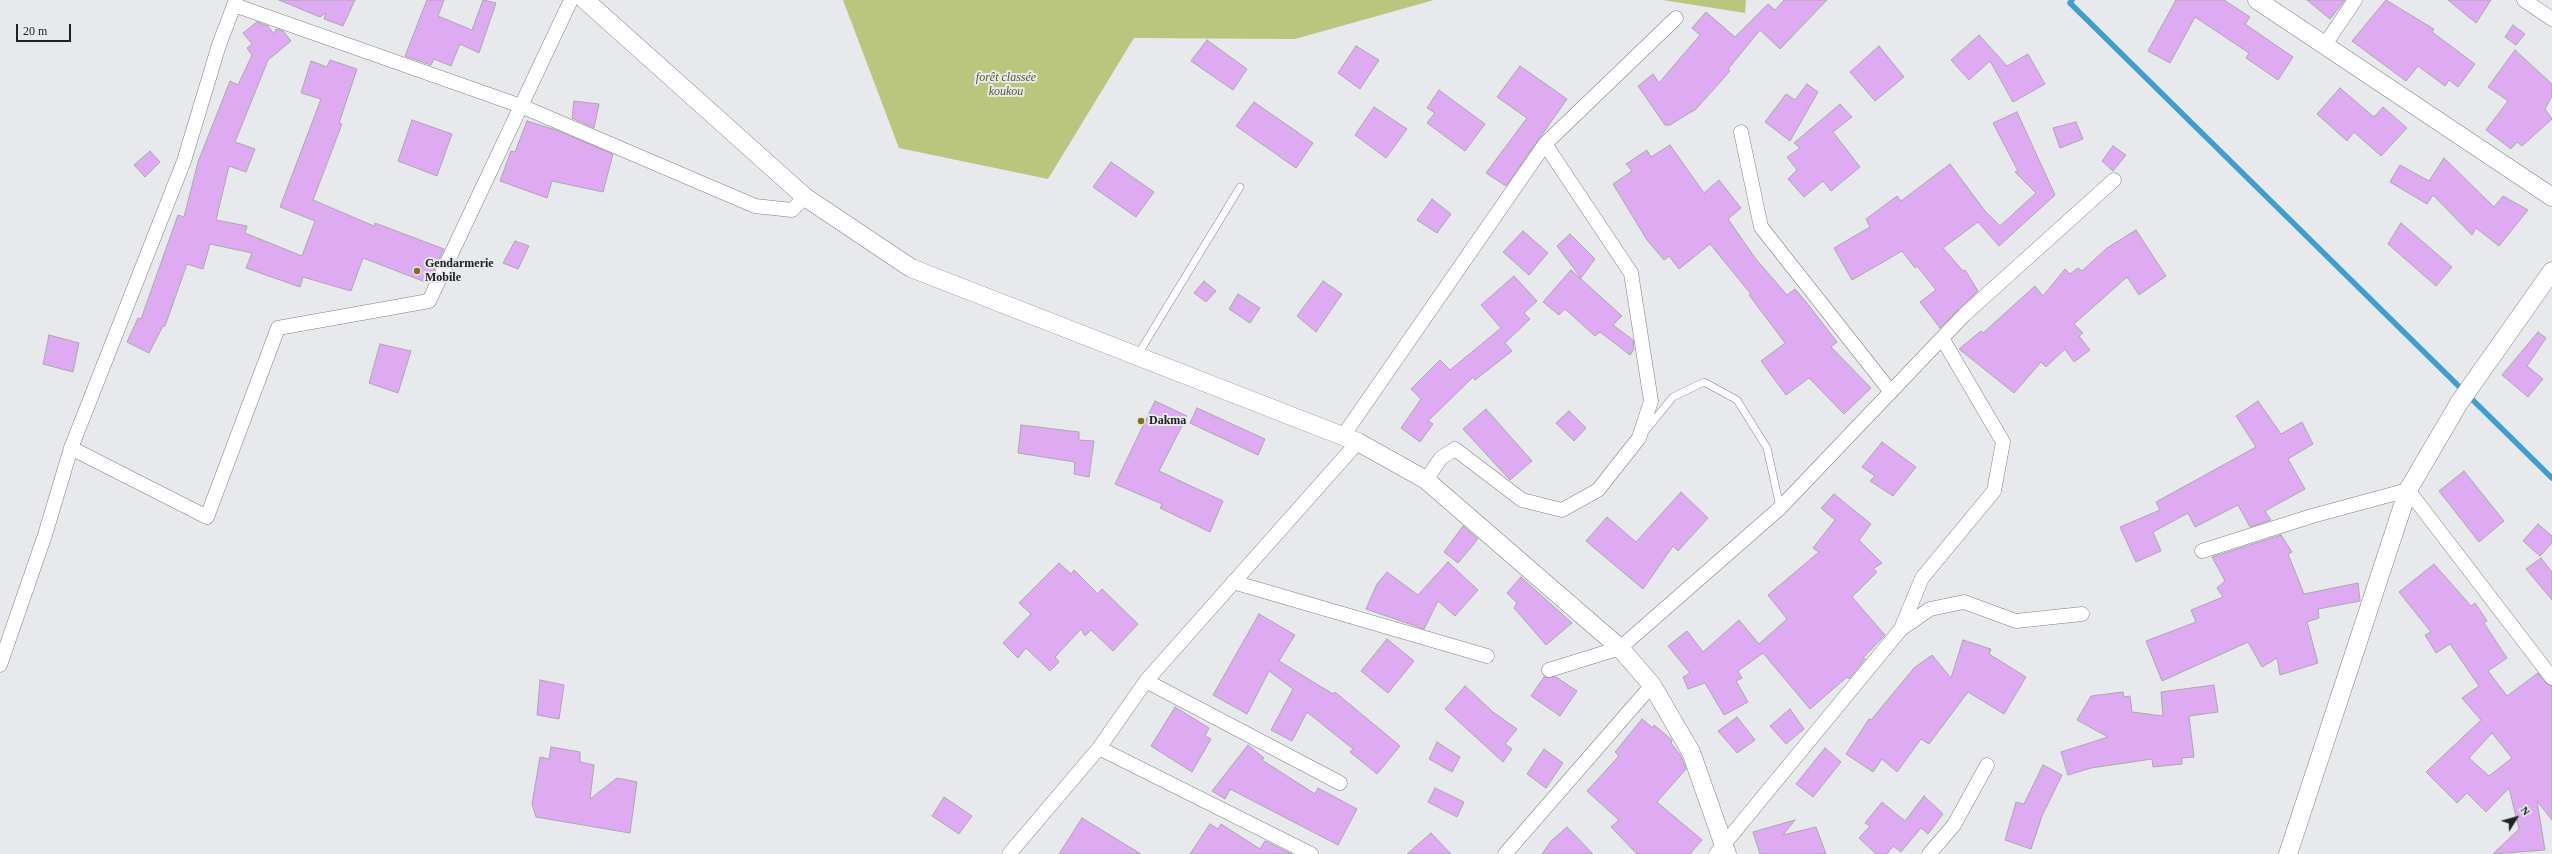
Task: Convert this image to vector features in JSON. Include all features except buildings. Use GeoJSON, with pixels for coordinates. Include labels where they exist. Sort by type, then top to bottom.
{"type":"FeatureCollection","features":[{"type":"Feature","properties":{"kind":"street"},"geometry":{"type":"LineString","coordinates":[[71,448],[207,517],[278,328],[429,301],[571,0]]}},
{"type":"Feature","properties":{"kind":"street"},"geometry":{"type":"LineString","coordinates":[[585,0],[805,197],[911,268],[1351,439],[1426,480],[1620,648],[1652,685],[1691,752],[1723,851]]}},
{"type":"Feature","properties":{"kind":"street"},"geometry":{"type":"LineString","coordinates":[[2257,0],[2552,198]]}},
{"type":"Feature","properties":{"kind":"street"},"geometry":{"type":"LineString","coordinates":[[2324,46],[2355,0]]}},
{"type":"Feature","properties":{"kind":"street"},"geometry":{"type":"LineString","coordinates":[[2524,0],[2552,19]]}},
{"type":"Feature","properties":{"kind":"street"},"geometry":{"type":"LineString","coordinates":[[1,660],[45,536],[71,448],[184,161],[219,45],[235,2],[521,106],[755,206],[792,210],[805,197]]}},
{"type":"Feature","properties":{"kind":"street"},"geometry":{"type":"LineString","coordinates":[[1009,854],[1099,748],[1146,681],[1233,582],[1351,439],[1545,144],[1676,18]]}},
{"type":"Feature","properties":{"kind":"street"},"geometry":{"type":"LineString","coordinates":[[1741,132],[1761,227],[1891,392]]}},
{"type":"Feature","properties":{"kind":"street"},"geometry":{"type":"LineString","coordinates":[[1426,480],[1441,458],[1455,449],[1522,500],[1562,510],[1598,490],[1640,438],[1651,401],[1631,273],[1545,144]]}},
{"type":"Feature","properties":{"kind":"street"},"geometry":{"type":"LineString","coordinates":[[1549,670],[1620,648],[1780,508],[1964,315],[2114,180]]}},
{"type":"Feature","properties":{"kind":"street"},"geometry":{"type":"LineString","coordinates":[[2288,854],[2408,490],[2459,403],[2552,271]]}},
{"type":"Feature","properties":{"kind":"street"},"geometry":{"type":"LineString","coordinates":[[1723,851],[1901,629],[1922,578],[1994,491],[2003,442],[1942,338]]}},
{"type":"Feature","properties":{"kind":"street"},"geometry":{"type":"LineString","coordinates":[[2202,551],[2312,516],[2408,490]]}},
{"type":"Feature","properties":{"kind":"street"},"geometry":{"type":"LineString","coordinates":[[2408,490],[2552,678]]}},
{"type":"Feature","properties":{"kind":"street"},"geometry":{"type":"LineString","coordinates":[[1233,582],[1487,656]]}},
{"type":"Feature","properties":{"kind":"street"},"geometry":{"type":"LineString","coordinates":[[1901,629],[1930,609],[1964,602],[2016,621],[2082,614]]}},
{"type":"Feature","properties":{"kind":"street"},"geometry":{"type":"LineString","coordinates":[[1146,681],[1340,783]]}},
{"type":"Feature","properties":{"kind":"street"},"geometry":{"type":"LineString","coordinates":[[1505,854],[1652,685]]}},
{"type":"Feature","properties":{"kind":"street"},"geometry":{"type":"LineString","coordinates":[[1099,748],[1311,854]]}},
{"type":"Feature","properties":{"kind":"street"},"geometry":{"type":"LineString","coordinates":[[1929,854],[1954,825],[1987,764]]}},
{"type":"Feature","properties":{"kind":"lane"},"geometry":{"type":"LineString","coordinates":[[1137,356],[1240,187]]}},
{"type":"Feature","properties":{"kind":"lane"},"geometry":{"type":"LineString","coordinates":[[1640,438],[1673,397],[1704,382],[1737,400],[1767,448],[1780,508]]}},
{"type":"Feature","properties":{"kind":"green space","name":"forêt classée koukou"},"geometry":{"type":"Polygon","coordinates":[[[843,0],[1434,0],[1295,39],[1134,38],[1048,179],[899,148],[843,0]]]}},
{"type":"Feature","properties":{"kind":"green space"},"geometry":{"type":"Polygon","coordinates":[[[1663,0],[1746,0],[1745,13],[1663,0]]]}},
{"type":"Feature","properties":{"kind":"waterway"},"geometry":{"type":"LineString","coordinates":[[2072,0],[2070,3],[2552,478]]}},
{"type":"Feature","properties":{"kind":"place","name":"Gendarmerie Mobile"},"geometry":{"type":"Point","coordinates":[417,271]}},
{"type":"Feature","properties":{"kind":"place","name":"Dakma"},"geometry":{"type":"Point","coordinates":[1141,421]}}]}
